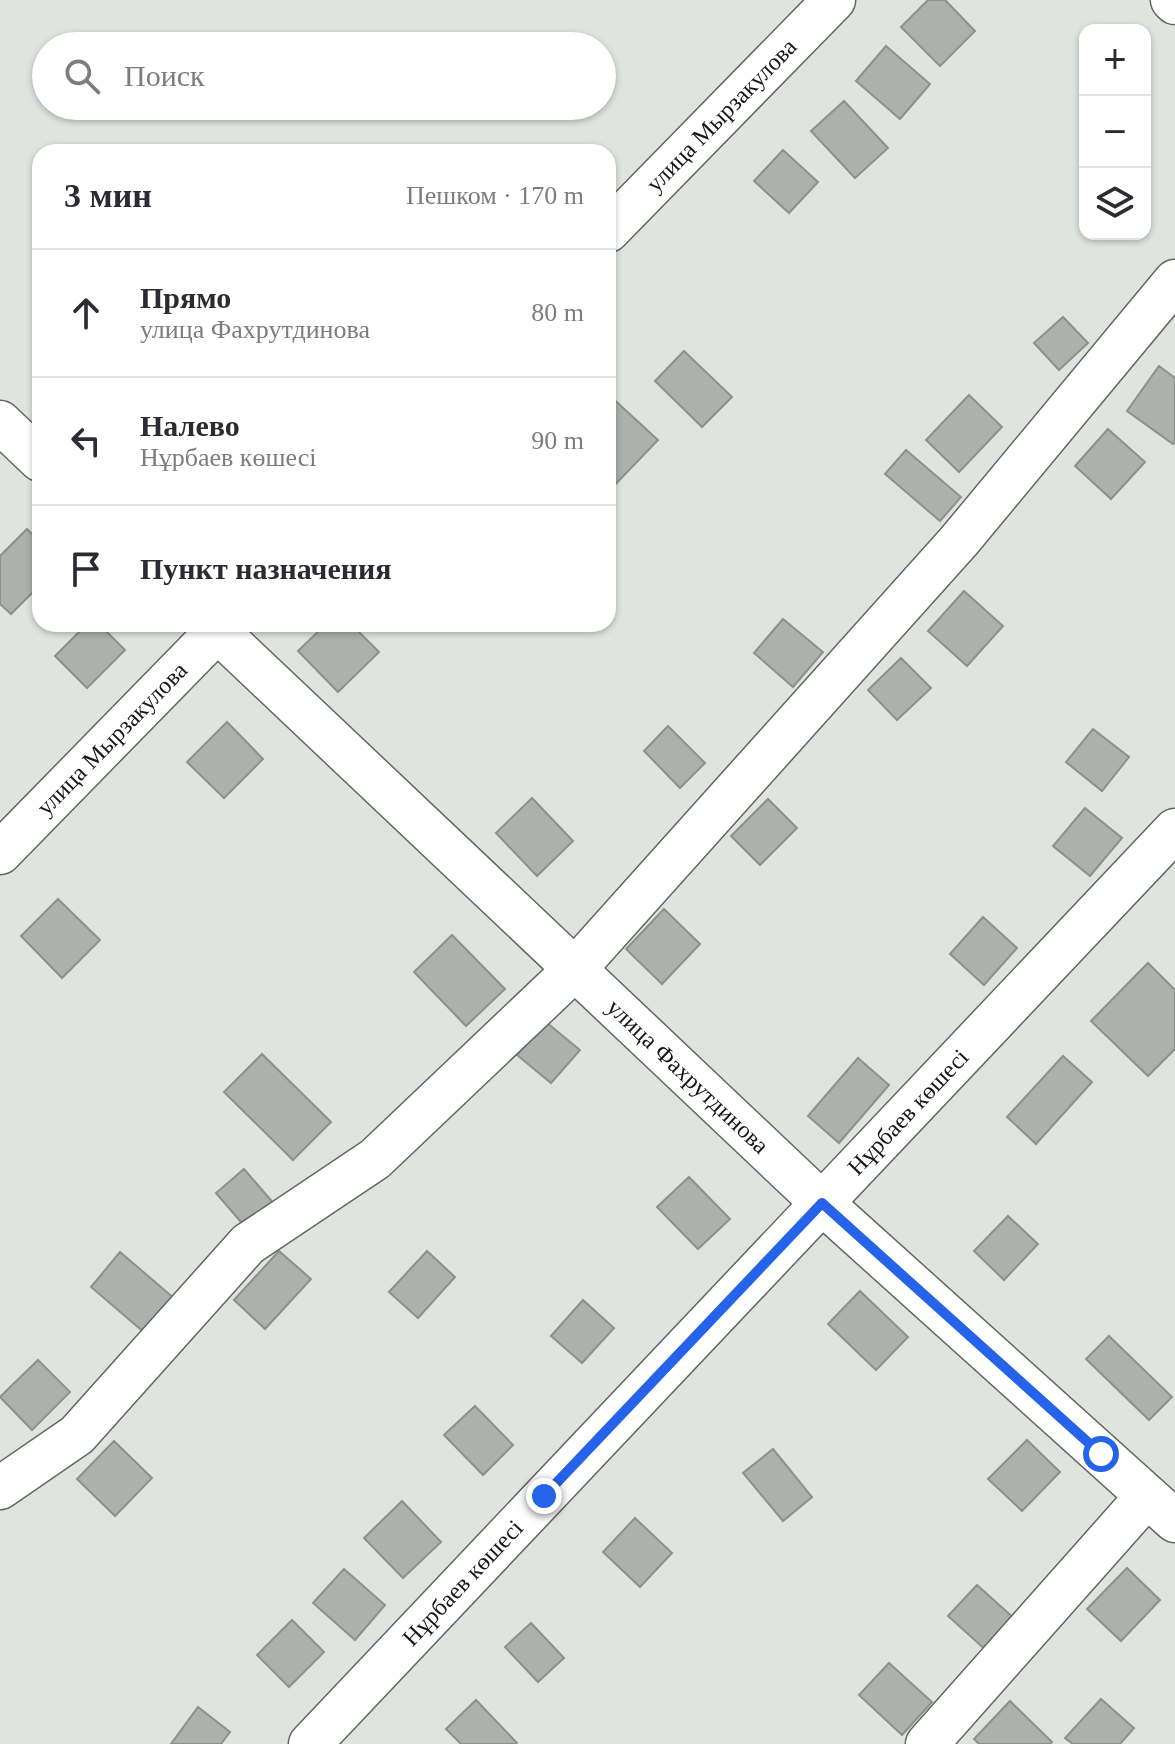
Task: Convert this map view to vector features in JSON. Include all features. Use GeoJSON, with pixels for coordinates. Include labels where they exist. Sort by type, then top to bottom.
{"type":"FeatureCollection","features":[{"type":"Feature","properties":{"kind":"street","name":"улица Мырзакулова"},"geometry":{"type":"LineString","coordinates":[[616,223],[834,0]]}},
{"type":"Feature","properties":{"kind":"street"},"geometry":{"type":"LineString","coordinates":[[0,1488],[77,1435],[248,1244],[375,1159],[575,969],[959,541],[1175,281]]}},
{"type":"Feature","properties":{"kind":"street"},"geometry":{"type":"LineString","coordinates":[[0,422],[32,452]]}},
{"type":"Feature","properties":{"kind":"street","name":"улица Мырзакулова"},"geometry":{"type":"LineString","coordinates":[[0,853],[211,632]]}},
{"type":"Feature","properties":{"kind":"street","name":"улица Фахрутдинова"},"geometry":{"type":"LineString","coordinates":[[223,632],[822,1203],[1161,1508]]}},
{"type":"Feature","properties":{"kind":"street","name":"Нұрбаев көшесі"},"geometry":{"type":"LineString","coordinates":[[310,1744],[1175,830]]}},
{"type":"Feature","properties":{"kind":"street"},"geometry":{"type":"LineString","coordinates":[[927,1744],[1161,1508]]}},
{"type":"Feature","properties":{"kind":"building"},"geometry":{"type":"Polygon","coordinates":[[[928,0],[945,0],[975,31],[940,66],[901,27],[928,0]]]}},
{"type":"Feature","properties":{"kind":"building"},"geometry":{"type":"Polygon","coordinates":[[[886,46],[930,84],[900,119],[856,81],[886,46]]]}},
{"type":"Feature","properties":{"kind":"building"},"geometry":{"type":"Polygon","coordinates":[[[844,101],[888,148],[855,178],[811,131],[844,101]]]}},
{"type":"Feature","properties":{"kind":"building"},"geometry":{"type":"Polygon","coordinates":[[[783,150],[818,182],[789,213],[754,181],[783,150]]]}},
{"type":"Feature","properties":{"kind":"building"},"geometry":{"type":"Polygon","coordinates":[[[1063,317],[1088,343],[1059,370],[1034,343],[1063,317]]]}},
{"type":"Feature","properties":{"kind":"building"},"geometry":{"type":"Polygon","coordinates":[[[684,351],[732,397],[702,427],[655,381],[684,351]]]}},
{"type":"Feature","properties":{"kind":"building"},"geometry":{"type":"Polygon","coordinates":[[[1159,366],[1175,378],[1173,444],[1127,411],[1159,366]]]}},
{"type":"Feature","properties":{"kind":"building"},"geometry":{"type":"Polygon","coordinates":[[[969,395],[1002,427],[959,472],[926,440],[969,395]]]}},
{"type":"Feature","properties":{"kind":"building"},"geometry":{"type":"Polygon","coordinates":[[[616,401],[658,440],[616,484],[616,401]]]}},
{"type":"Feature","properties":{"kind":"building"},"geometry":{"type":"Polygon","coordinates":[[[1108,429],[1145,462],[1111,499],[1075,466],[1108,429]]]}},
{"type":"Feature","properties":{"kind":"building"},"geometry":{"type":"Polygon","coordinates":[[[906,450],[961,497],[940,521],[885,474],[906,450]]]}},
{"type":"Feature","properties":{"kind":"building"},"geometry":{"type":"Polygon","coordinates":[[[27,529],[32,534],[32,593],[11,614],[0,604],[0,556],[27,529]]]}},
{"type":"Feature","properties":{"kind":"building"},"geometry":{"type":"Polygon","coordinates":[[[964,591],[1003,626],[967,666],[928,631],[964,591]]]}},
{"type":"Feature","properties":{"kind":"building"},"geometry":{"type":"Polygon","coordinates":[[[783,619],[823,652],[793,687],[754,653],[783,619]]]}},
{"type":"Feature","properties":{"kind":"building"},"geometry":{"type":"Polygon","coordinates":[[[79,632],[107,632],[125,650],[87,688],[55,656],[79,632]]]}},
{"type":"Feature","properties":{"kind":"building"},"geometry":{"type":"Polygon","coordinates":[[[318,632],[359,632],[379,652],[338,692],[298,651],[318,632]]]}},
{"type":"Feature","properties":{"kind":"building"},"geometry":{"type":"Polygon","coordinates":[[[901,658],[931,688],[897,720],[868,690],[901,658]]]}},
{"type":"Feature","properties":{"kind":"building"},"geometry":{"type":"Polygon","coordinates":[[[227,722],[263,759],[224,798],[187,762],[227,722]]]}},
{"type":"Feature","properties":{"kind":"building"},"geometry":{"type":"Polygon","coordinates":[[[668,726],[705,763],[680,788],[644,751],[668,726]]]}},
{"type":"Feature","properties":{"kind":"building"},"geometry":{"type":"Polygon","coordinates":[[[1093,729],[1129,757],[1102,791],[1066,762],[1093,729]]]}},
{"type":"Feature","properties":{"kind":"building"},"geometry":{"type":"Polygon","coordinates":[[[532,798],[573,841],[537,876],[496,833],[532,798]]]}},
{"type":"Feature","properties":{"kind":"building"},"geometry":{"type":"Polygon","coordinates":[[[768,799],[797,828],[760,865],[731,836],[768,799]]]}},
{"type":"Feature","properties":{"kind":"building"},"geometry":{"type":"Polygon","coordinates":[[[1085,808],[1122,838],[1090,876],[1053,846],[1085,808]]]}},
{"type":"Feature","properties":{"kind":"building"},"geometry":{"type":"Polygon","coordinates":[[[58,899],[100,940],[62,978],[21,936],[58,899]]]}},
{"type":"Feature","properties":{"kind":"building"},"geometry":{"type":"Polygon","coordinates":[[[664,909],[700,944],[662,984],[626,949],[664,909]]]}},
{"type":"Feature","properties":{"kind":"building"},"geometry":{"type":"Polygon","coordinates":[[[983,917],[1017,948],[984,985],[950,954],[983,917]]]}},
{"type":"Feature","properties":{"kind":"building"},"geometry":{"type":"Polygon","coordinates":[[[452,935],[505,989],[466,1026],[414,972],[452,935]]]}},
{"type":"Feature","properties":{"kind":"building"},"geometry":{"type":"Polygon","coordinates":[[[1148,963],[1175,990],[1175,1049],[1148,1076],[1091,1021],[1148,963]]]}},
{"type":"Feature","properties":{"kind":"building"},"geometry":{"type":"Polygon","coordinates":[[[546,1022],[580,1050],[551,1083],[517,1055],[546,1022]]]}},
{"type":"Feature","properties":{"kind":"building"},"geometry":{"type":"Polygon","coordinates":[[[262,1054],[331,1122],[293,1160],[224,1092],[262,1054]]]}},
{"type":"Feature","properties":{"kind":"building"},"geometry":{"type":"Polygon","coordinates":[[[1063,1056],[1092,1082],[1036,1144],[1007,1117],[1063,1056]]]}},
{"type":"Feature","properties":{"kind":"building"},"geometry":{"type":"Polygon","coordinates":[[[858,1058],[889,1085],[839,1143],[808,1116],[858,1058]]]}},
{"type":"Feature","properties":{"kind":"building"},"geometry":{"type":"Polygon","coordinates":[[[244,1169],[275,1205],[247,1229],[216,1193],[244,1169]]]}},
{"type":"Feature","properties":{"kind":"building"},"geometry":{"type":"Polygon","coordinates":[[[689,1177],[730,1219],[698,1249],[657,1207],[689,1177]]]}},
{"type":"Feature","properties":{"kind":"building"},"geometry":{"type":"Polygon","coordinates":[[[1008,1216],[1038,1244],[1004,1280],[974,1251],[1008,1216]]]}},
{"type":"Feature","properties":{"kind":"building"},"geometry":{"type":"Polygon","coordinates":[[[279,1251],[311,1279],[265,1329],[234,1300],[279,1251]]]}},
{"type":"Feature","properties":{"kind":"building"},"geometry":{"type":"Polygon","coordinates":[[[427,1251],[455,1277],[418,1318],[389,1292],[427,1251]]]}},
{"type":"Feature","properties":{"kind":"building"},"geometry":{"type":"Polygon","coordinates":[[[120,1252],[175,1299],[146,1334],[91,1287],[120,1252]]]}},
{"type":"Feature","properties":{"kind":"building"},"geometry":{"type":"Polygon","coordinates":[[[860,1291],[908,1337],[876,1370],[828,1324],[860,1291]]]}},
{"type":"Feature","properties":{"kind":"building"},"geometry":{"type":"Polygon","coordinates":[[[583,1300],[614,1328],[582,1363],[551,1336],[583,1300]]]}},
{"type":"Feature","properties":{"kind":"building"},"geometry":{"type":"Polygon","coordinates":[[[1109,1336],[1172,1397],[1149,1420],[1086,1359],[1109,1336]]]}},
{"type":"Feature","properties":{"kind":"building"},"geometry":{"type":"Polygon","coordinates":[[[38,1360],[70,1392],[32,1430],[0,1397],[38,1360]]]}},
{"type":"Feature","properties":{"kind":"building"},"geometry":{"type":"Polygon","coordinates":[[[475,1406],[513,1445],[483,1475],[444,1435],[475,1406]]]}},
{"type":"Feature","properties":{"kind":"building"},"geometry":{"type":"Polygon","coordinates":[[[1027,1440],[1060,1472],[1022,1511],[988,1479],[1027,1440]]]}},
{"type":"Feature","properties":{"kind":"building"},"geometry":{"type":"Polygon","coordinates":[[[114,1441],[152,1478],[115,1516],[77,1479],[114,1441]]]}},
{"type":"Feature","properties":{"kind":"building"},"geometry":{"type":"Polygon","coordinates":[[[773,1449],[812,1497],[783,1521],[743,1473],[773,1449]]]}},
{"type":"Feature","properties":{"kind":"building"},"geometry":{"type":"Polygon","coordinates":[[[402,1501],[441,1542],[403,1578],[364,1538],[402,1501]]]}},
{"type":"Feature","properties":{"kind":"building"},"geometry":{"type":"Polygon","coordinates":[[[635,1518],[672,1553],[640,1587],[603,1552],[635,1518]]]}},
{"type":"Feature","properties":{"kind":"building"},"geometry":{"type":"Polygon","coordinates":[[[1127,1568],[1160,1600],[1121,1641],[1087,1609],[1127,1568]]]}},
{"type":"Feature","properties":{"kind":"building"},"geometry":{"type":"Polygon","coordinates":[[[344,1569],[385,1605],[355,1640],[313,1603],[344,1569]]]}},
{"type":"Feature","properties":{"kind":"building"},"geometry":{"type":"Polygon","coordinates":[[[977,1585],[1016,1620],[987,1651],[948,1616],[977,1585]]]}},
{"type":"Feature","properties":{"kind":"building"},"geometry":{"type":"Polygon","coordinates":[[[292,1620],[324,1652],[289,1687],[257,1655],[292,1620]]]}},
{"type":"Feature","properties":{"kind":"building"},"geometry":{"type":"Polygon","coordinates":[[[531,1623],[564,1658],[538,1682],[505,1647],[531,1623]]]}},
{"type":"Feature","properties":{"kind":"building"},"geometry":{"type":"Polygon","coordinates":[[[889,1663],[932,1702],[902,1735],[859,1695],[889,1663]]]}},
{"type":"Feature","properties":{"kind":"building"},"geometry":{"type":"Polygon","coordinates":[[[1101,1699],[1134,1728],[1120,1744],[1073,1744],[1065,1738],[1101,1699]]]}},
{"type":"Feature","properties":{"kind":"building"},"geometry":{"type":"Polygon","coordinates":[[[476,1700],[516,1744],[461,1744],[446,1729],[476,1700]]]}},
{"type":"Feature","properties":{"kind":"building"},"geometry":{"type":"Polygon","coordinates":[[[1010,1701],[1052,1742],[1050,1744],[979,1744],[974,1739],[1010,1701]]]}},
{"type":"Feature","properties":{"kind":"building"},"geometry":{"type":"Polygon","coordinates":[[[198,1707],[230,1732],[221,1744],[171,1744],[198,1707]]]}},
{"type":"Feature","properties":{"kind":"route"},"geometry":{"type":"LineString","coordinates":[[544,1496],[822,1203],[1101,1454]]}}]}
